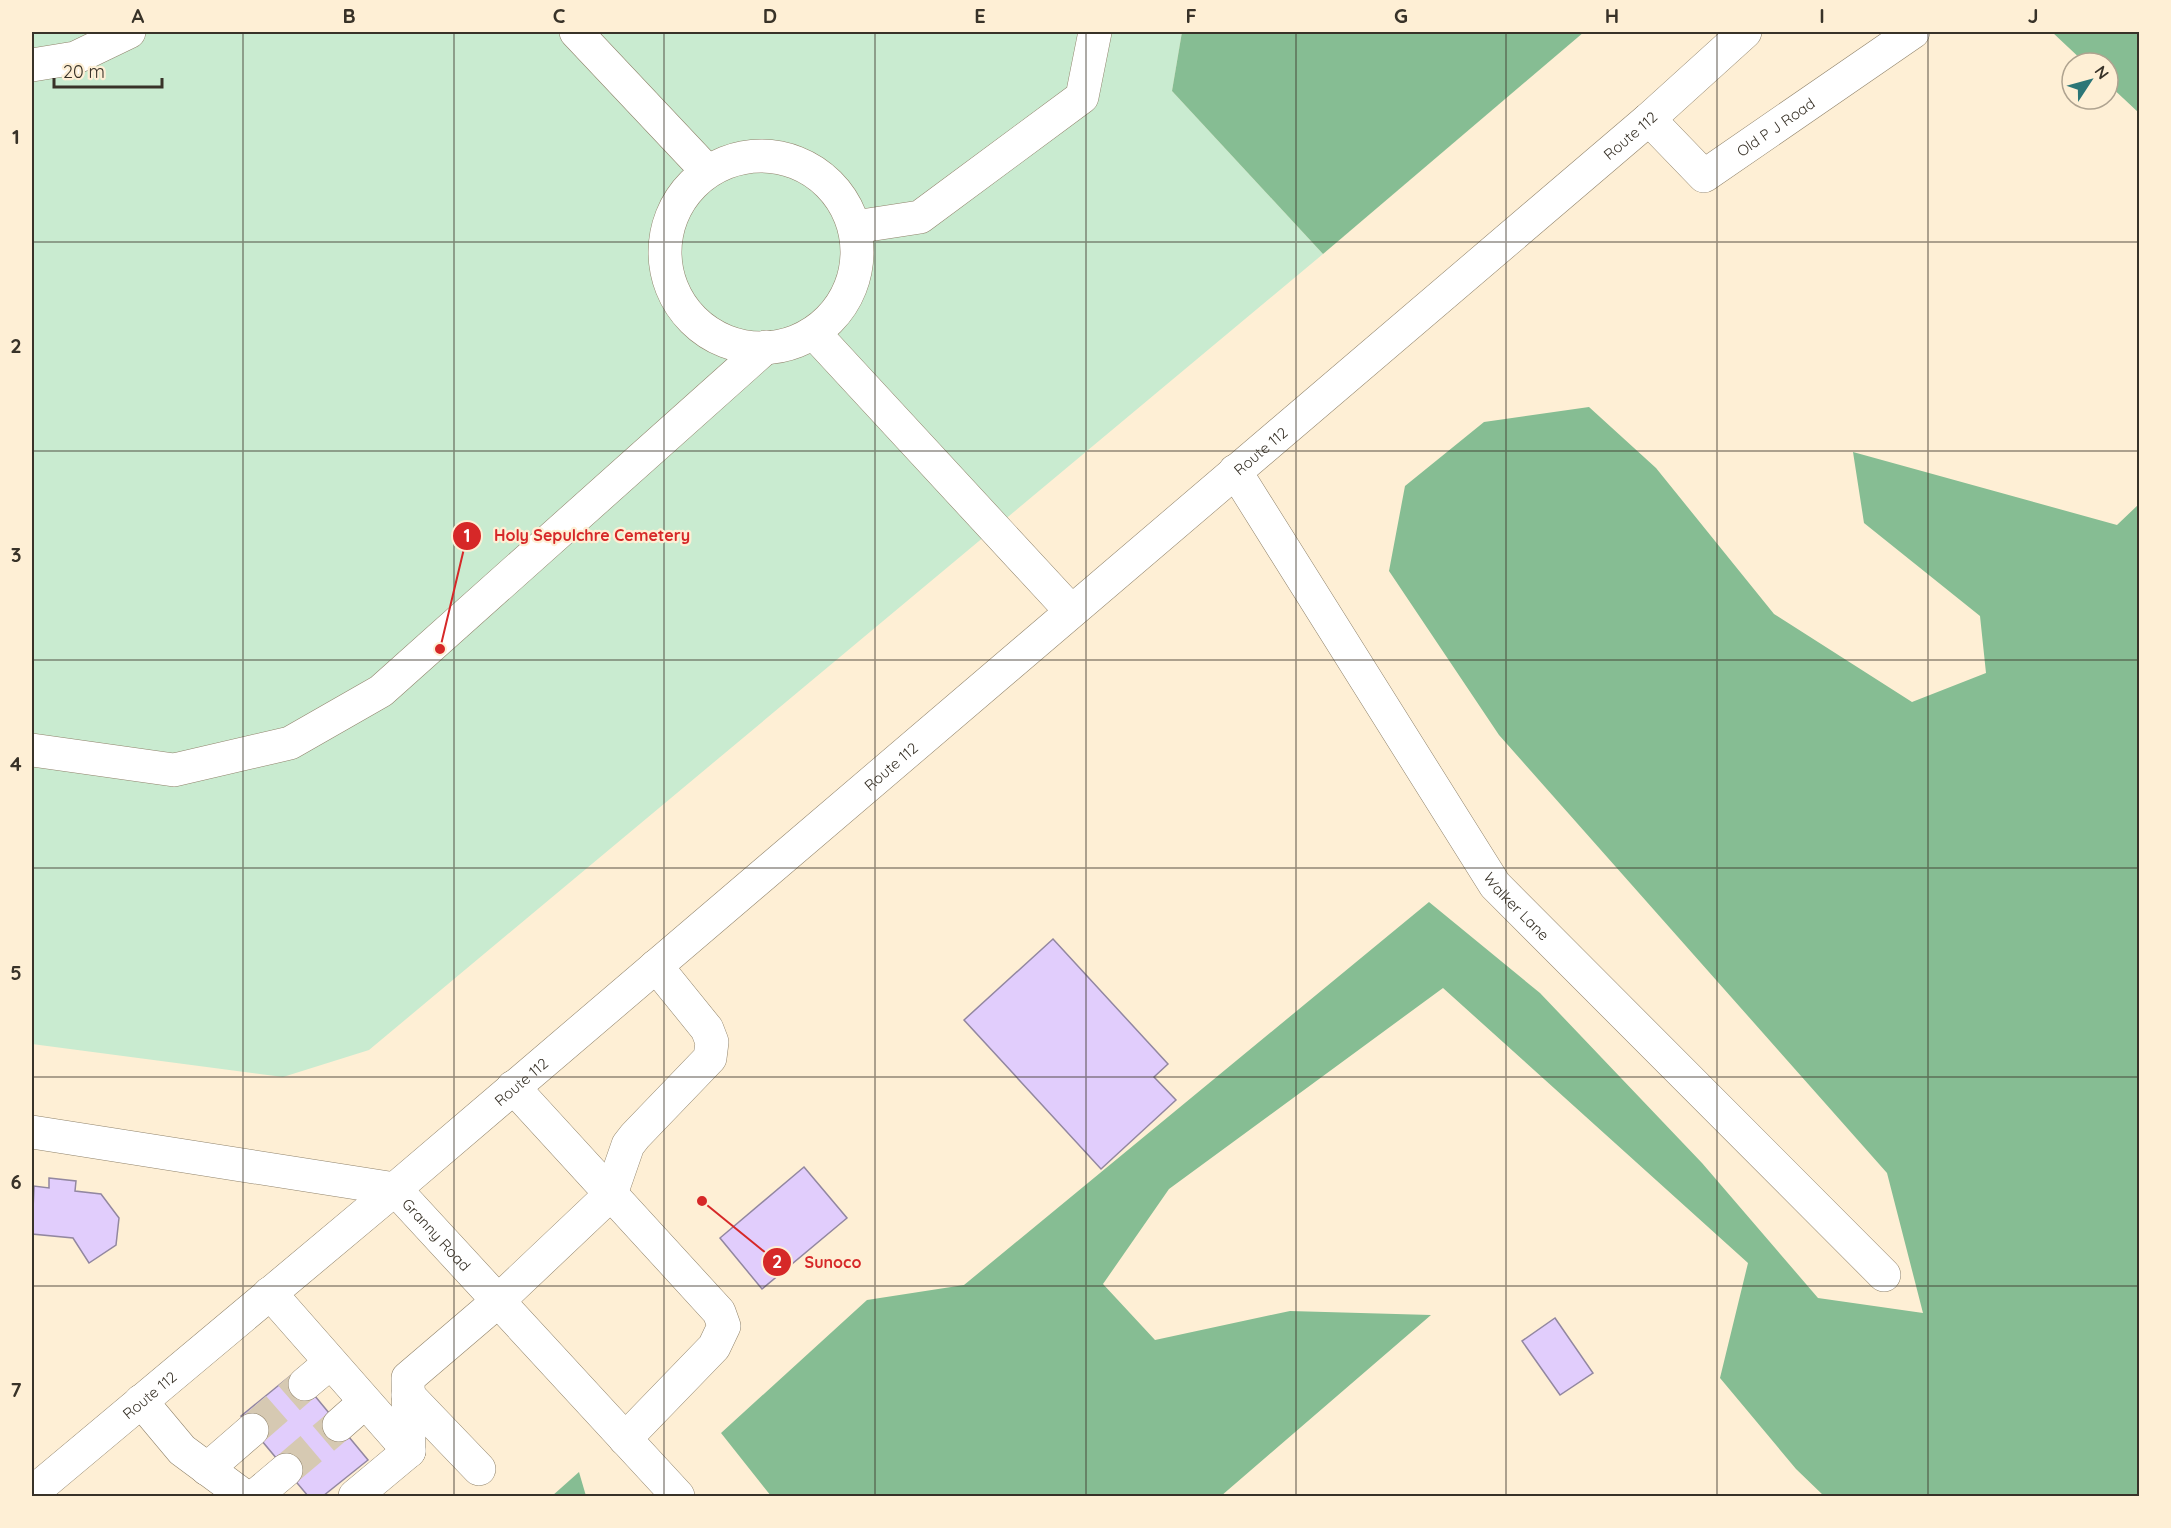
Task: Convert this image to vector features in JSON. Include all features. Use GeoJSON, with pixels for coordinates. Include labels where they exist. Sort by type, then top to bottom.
{"type":"FeatureCollection","features":[{"type":"Feature","properties":{"kind":"main road"},"geometry":{"type":"LineString","coordinates":[[32,65],[75,58],[129,32]]}},
{"type":"Feature","properties":{"kind":"main road"},"geometry":{"type":"LineString","coordinates":[[576,32],[707,171]]}},
{"type":"Feature","properties":{"kind":"main road"},"geometry":{"type":"LineString","coordinates":[[855,227],[920,217],[1082,96],[1095,32]]}},
{"type":"Feature","properties":{"kind":"main road","name":"Route 112"},"geometry":{"type":"LineString","coordinates":[[32,1493],[395,1189],[1648,119],[1745,32]]}},
{"type":"Feature","properties":{"kind":"main road","name":"Old P J Road"},"geometry":{"type":"LineString","coordinates":[[1648,119],[1704,176],[1913,32]]}},
{"type":"Feature","properties":{"kind":"main road"},"geometry":{"type":"LineString","coordinates":[[768,155],[797,161],[823,177],[843,200],[855,227],[858,257],[852,286],[837,312],[814,333],[784,346],[750,348],[718,338],[691,318],[672,290],[665,257],[668,224],[683,194],[707,171],[738,157],[768,155]]}},
{"type":"Feature","properties":{"kind":"main road"},"geometry":{"type":"LineString","coordinates":[[814,333],[1071,611]]}},
{"type":"Feature","properties":{"kind":"main road"},"geometry":{"type":"LineString","coordinates":[[32,750],[174,770],[290,742],[381,691],[766,347]]}},
{"type":"Feature","properties":{"kind":"main road","name":"Walker Lane"},"geometry":{"type":"LineString","coordinates":[[1235,471],[1495,885],[1884,1275]]}},
{"type":"Feature","properties":{"kind":"main road"},"geometry":{"type":"LineString","coordinates":[[409,1451],[408,1378],[497,1302],[611,1194],[628,1145],[710,1058],[712,1042],[707,1029],[656,966]]}},
{"type":"Feature","properties":{"kind":"main road"},"geometry":{"type":"LineString","coordinates":[[513,1087],[719,1312],[724,1326],[714,1347],[625,1439]]}},
{"type":"Feature","properties":{"kind":"main road","name":"Granny Road"},"geometry":{"type":"LineString","coordinates":[[32,1132],[395,1189],[678,1497]]}},
{"type":"Feature","properties":{"kind":"main road"},"geometry":{"type":"LineString","coordinates":[[270,1293],[409,1451]]}},
{"type":"Feature","properties":{"kind":"main road"},"geometry":{"type":"LineString","coordinates":[[305,1384],[330,1363]]}},
{"type":"Feature","properties":{"kind":"main road"},"geometry":{"type":"LineString","coordinates":[[408,1395],[479,1469]]}},
{"type":"Feature","properties":{"kind":"main road"},"geometry":{"type":"LineString","coordinates":[[141,1401],[182,1450],[244,1497]]}},
{"type":"Feature","properties":{"kind":"main road"},"geometry":{"type":"LineString","coordinates":[[339,1425],[365,1402]]}},
{"type":"Feature","properties":{"kind":"main road"},"geometry":{"type":"LineString","coordinates":[[207,1469],[252,1430]]}},
{"type":"Feature","properties":{"kind":"main road"},"geometry":{"type":"LineString","coordinates":[[355,1497],[409,1451]]}},
{"type":"Feature","properties":{"kind":"main road"},"geometry":{"type":"LineString","coordinates":[[255,1497],[286,1470]]}},
{"type":"Feature","properties":{"kind":"green space"},"geometry":{"type":"Polygon","coordinates":[[[32,32],[1182,32],[1172,91],[1323,254],[369,1050],[283,1077],[32,1044],[32,32]]]}},
{"type":"Feature","properties":{"kind":"green space"},"geometry":{"type":"Polygon","coordinates":[[[1182,32],[1584,32],[1323,254],[1172,91],[1182,32]]]}},
{"type":"Feature","properties":{"kind":"green space"},"geometry":{"type":"Polygon","coordinates":[[[2052,32],[2139,32],[2139,113],[2120,95],[2120,51],[2072,51],[2052,32]]]}},
{"type":"Feature","properties":{"kind":"green space"},"geometry":{"type":"Polygon","coordinates":[[[1589,407],[1656,468],[1774,614],[1912,702],[1986,673],[1980,616],[1864,523],[1853,452],[2117,525],[2139,504],[2139,1496],[1824,1496],[1796,1469],[1720,1378],[1748,1263],[1443,988],[1169,1189],[1103,1284],[1155,1340],[1290,1311],[1431,1315],[1221,1496],[771,1496],[721,1433],[867,1300],[964,1285],[1429,902],[1540,993],[1702,1163],[1818,1298],[1923,1313],[1887,1173],[1499,735],[1389,571],[1405,486],[1484,422],[1589,407]]]}},
{"type":"Feature","properties":{"kind":"green space"},"geometry":{"type":"Polygon","coordinates":[[[579,1472],[586,1496],[552,1496],[579,1472]]]}},
{"type":"Feature","properties":{"kind":"building"},"geometry":{"type":"Polygon","coordinates":[[[1053,939],[1168,1064],[1154,1077],[1176,1100],[1101,1169],[964,1020],[1053,939]]]}},
{"type":"Feature","properties":{"kind":"building"},"geometry":{"type":"Polygon","coordinates":[[[804,1167],[847,1218],[762,1289],[720,1238],[804,1167]]]}},
{"type":"Feature","properties":{"kind":"building"},"geometry":{"type":"Polygon","coordinates":[[[49,1178],[76,1181],[75,1191],[101,1194],[119,1218],[116,1245],[89,1263],[73,1238],[32,1234],[34,1186],[49,1188],[49,1178]]]}},
{"type":"Feature","properties":{"kind":"building"},"geometry":{"type":"Polygon","coordinates":[[[1555,1318],[1593,1373],[1560,1395],[1522,1341],[1555,1318]]]}},
{"type":"Feature","properties":{"kind":"building"},"geometry":{"type":"Polygon","coordinates":[[[295,1372],[368,1460],[323,1496],[308,1496],[241,1416],[295,1372]]]}},
{"type":"Feature","properties":{"kind":"tunnel"},"geometry":{"type":"LineString","coordinates":[[252,1430],[305,1384]]}},
{"type":"Feature","properties":{"kind":"tunnel"},"geometry":{"type":"LineString","coordinates":[[286,1470],[339,1425]]}},
{"type":"Feature","properties":{"kind":"place","name":"Holy Sepulchre Cemetery"},"geometry":{"type":"Point","coordinates":[440,649]}},
{"type":"Feature","properties":{"kind":"place","name":"Sunoco"},"geometry":{"type":"Point","coordinates":[702,1201]}}]}
